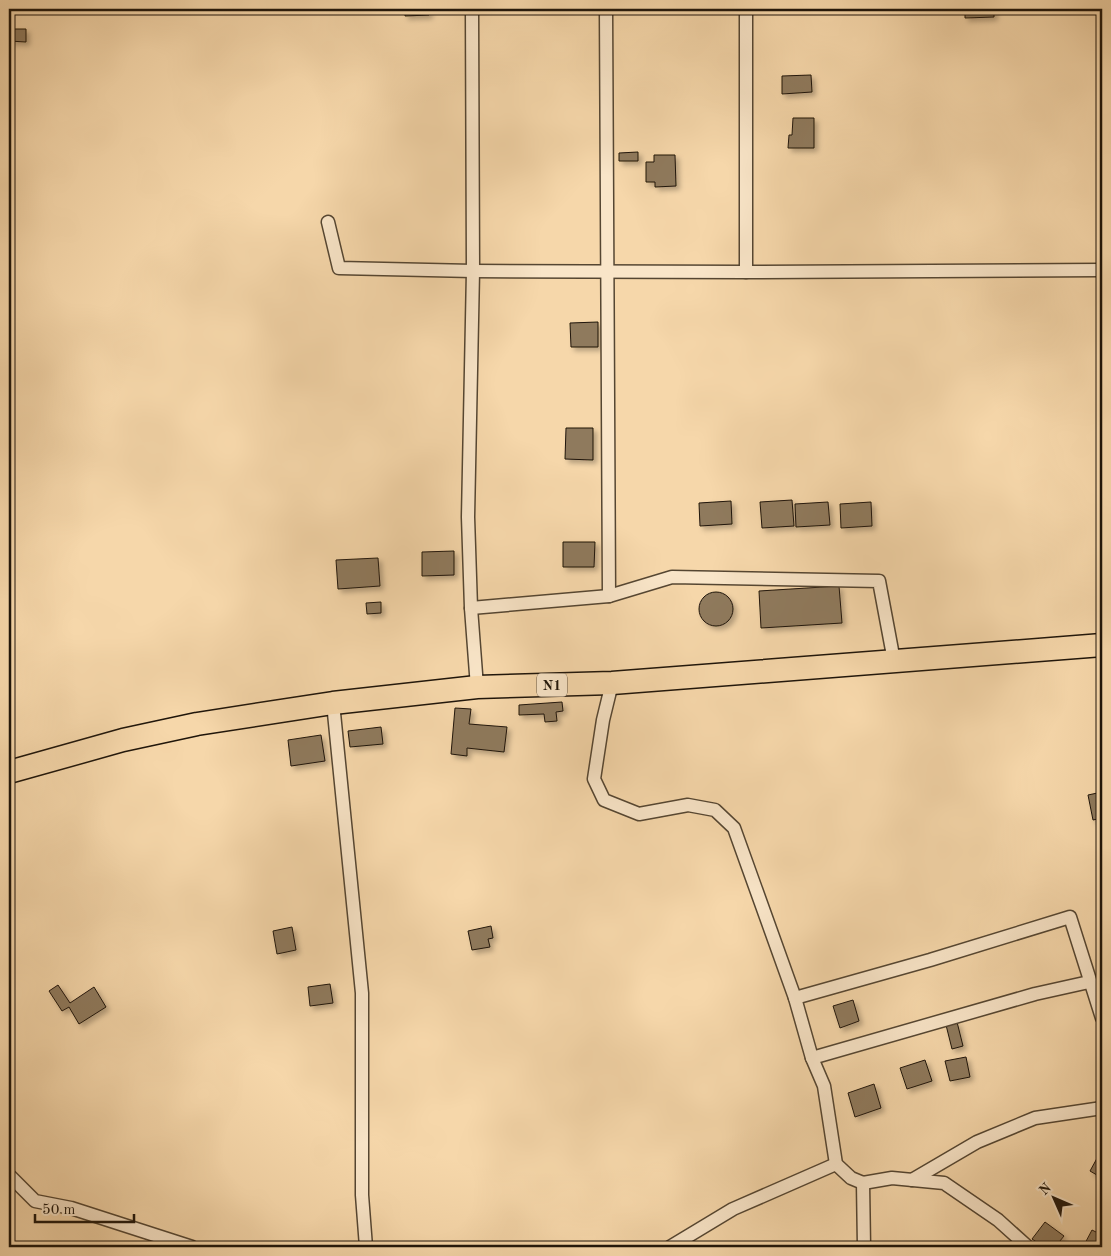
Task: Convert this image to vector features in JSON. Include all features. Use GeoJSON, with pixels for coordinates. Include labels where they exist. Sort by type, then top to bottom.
{"type":"FeatureCollection","features":[{"type":"Feature","properties":{"kind":"highway","name":"N1"},"geometry":{"type":"LineString","coordinates":[[9,772],[132,738],[197,724],[333,703],[477,687],[612,683],[1102,645]]}},
{"type":"Feature","properties":{"kind":"street"},"geometry":{"type":"LineString","coordinates":[[472,9],[473,271],[468,517],[471,608],[477,687]]}},
{"type":"Feature","properties":{"kind":"street"},"geometry":{"type":"LineString","coordinates":[[606,9],[609,596]]}},
{"type":"Feature","properties":{"kind":"street"},"geometry":{"type":"LineString","coordinates":[[746,9],[746,272]]}},
{"type":"Feature","properties":{"kind":"street"},"geometry":{"type":"LineString","coordinates":[[328,222],[339,268],[473,271],[746,272],[1102,270]]}},
{"type":"Feature","properties":{"kind":"street"},"geometry":{"type":"LineString","coordinates":[[471,608],[609,596],[672,577],[879,581],[894,661]]}},
{"type":"Feature","properties":{"kind":"street"},"geometry":{"type":"LineString","coordinates":[[612,683],[603,720],[594,779],[604,800],[639,814],[688,805],[715,810],[734,828],[795,998],[812,1058],[824,1086],[836,1164],[851,1178],[863,1184],[892,1178],[944,1182],[998,1220],[1028,1247]]}},
{"type":"Feature","properties":{"kind":"street"},"geometry":{"type":"LineString","coordinates":[[333,703],[362,992],[362,1195],[366,1247]]}},
{"type":"Feature","properties":{"kind":"street"},"geometry":{"type":"LineString","coordinates":[[795,998],[930,960],[1070,917],[1089,982],[1102,1018]]}},
{"type":"Feature","properties":{"kind":"street"},"geometry":{"type":"LineString","coordinates":[[812,1058],[1035,994],[1089,982]]}},
{"type":"Feature","properties":{"kind":"street"},"geometry":{"type":"LineString","coordinates":[[912,1180],[977,1142],[1035,1118],[1102,1108]]}},
{"type":"Feature","properties":{"kind":"street"},"geometry":{"type":"LineString","coordinates":[[670,1247],[733,1210],[836,1164]]}},
{"type":"Feature","properties":{"kind":"street"},"geometry":{"type":"LineString","coordinates":[[9,1175],[34,1201],[70,1208],[192,1247]]}},
{"type":"Feature","properties":{"kind":"street"},"geometry":{"type":"LineString","coordinates":[[863,1184],[864,1247]]}},
{"type":"Feature","properties":{"kind":"building"},"geometry":{"type":"Polygon","coordinates":[[[405,9],[429,9],[429,15],[405,16],[405,9]]]}},
{"type":"Feature","properties":{"kind":"building"},"geometry":{"type":"Polygon","coordinates":[[[965,9],[994,9],[994,17],[965,18],[965,9]]]}},
{"type":"Feature","properties":{"kind":"building"},"geometry":{"type":"Polygon","coordinates":[[[9,29],[26,29],[26,42],[9,41],[9,29]]]}},
{"type":"Feature","properties":{"kind":"building"},"geometry":{"type":"Polygon","coordinates":[[[811,75],[812,92],[782,94],[782,76],[811,75]]]}},
{"type":"Feature","properties":{"kind":"building"},"geometry":{"type":"Polygon","coordinates":[[[793,118],[814,118],[814,148],[788,148],[789,135],[792,135],[793,118]]]}},
{"type":"Feature","properties":{"kind":"building"},"geometry":{"type":"Polygon","coordinates":[[[1097,150],[1102,150],[1102,173],[1098,173],[1097,150]]]}},
{"type":"Feature","properties":{"kind":"building"},"geometry":{"type":"Polygon","coordinates":[[[638,152],[638,161],[619,161],[619,153],[638,152]]]}},
{"type":"Feature","properties":{"kind":"building"},"geometry":{"type":"Polygon","coordinates":[[[654,155],[675,155],[676,186],[655,187],[655,182],[646,182],[646,162],[654,162],[654,155]]]}},
{"type":"Feature","properties":{"kind":"building"},"geometry":{"type":"Polygon","coordinates":[[[598,322],[598,347],[571,347],[570,323],[598,322]]]}},
{"type":"Feature","properties":{"kind":"building"},"geometry":{"type":"Polygon","coordinates":[[[566,428],[593,428],[593,460],[565,459],[566,428]]]}},
{"type":"Feature","properties":{"kind":"building"},"geometry":{"type":"Polygon","coordinates":[[[792,500],[794,526],[762,528],[760,502],[792,500]]]}},
{"type":"Feature","properties":{"kind":"building"},"geometry":{"type":"Polygon","coordinates":[[[731,501],[732,524],[700,526],[699,503],[731,501]]]}},
{"type":"Feature","properties":{"kind":"building"},"geometry":{"type":"Polygon","coordinates":[[[828,502],[830,525],[796,527],[795,504],[828,502]]]}},
{"type":"Feature","properties":{"kind":"building"},"geometry":{"type":"Polygon","coordinates":[[[871,502],[872,526],[841,528],[840,504],[871,502]]]}},
{"type":"Feature","properties":{"kind":"building"},"geometry":{"type":"Polygon","coordinates":[[[563,542],[595,542],[594,567],[563,567],[563,542]]]}},
{"type":"Feature","properties":{"kind":"building"},"geometry":{"type":"Polygon","coordinates":[[[454,551],[454,575],[422,576],[422,552],[454,551]]]}},
{"type":"Feature","properties":{"kind":"building"},"geometry":{"type":"Polygon","coordinates":[[[378,558],[380,586],[338,589],[336,560],[378,558]]]}},
{"type":"Feature","properties":{"kind":"building"},"geometry":{"type":"Polygon","coordinates":[[[839,586],[842,623],[761,628],[759,591],[839,586]]]}},
{"type":"Feature","properties":{"kind":"building"},"geometry":{"type":"Polygon","coordinates":[[[716,592],[723,593],[728,597],[732,602],[732,616],[728,621],[723,625],[716,626],[709,625],[704,621],[700,616],[699,609],[700,602],[704,597],[709,593],[716,592]]]}},
{"type":"Feature","properties":{"kind":"building"},"geometry":{"type":"Polygon","coordinates":[[[381,602],[381,613],[367,614],[366,603],[381,602]]]}},
{"type":"Feature","properties":{"kind":"building"},"geometry":{"type":"Polygon","coordinates":[[[562,702],[563,711],[556,712],[557,721],[545,722],[544,714],[519,715],[519,705],[562,702]]]}},
{"type":"Feature","properties":{"kind":"building"},"geometry":{"type":"Polygon","coordinates":[[[455,708],[471,709],[469,724],[507,727],[504,752],[467,748],[467,756],[451,754],[455,708]]]}},
{"type":"Feature","properties":{"kind":"building"},"geometry":{"type":"Polygon","coordinates":[[[381,727],[383,744],[350,747],[348,731],[381,727]]]}},
{"type":"Feature","properties":{"kind":"building"},"geometry":{"type":"Polygon","coordinates":[[[321,735],[325,761],[291,766],[288,740],[321,735]]]}},
{"type":"Feature","properties":{"kind":"building"},"geometry":{"type":"Polygon","coordinates":[[[1102,792],[1102,818],[1093,820],[1088,795],[1102,792]]]}},
{"type":"Feature","properties":{"kind":"building"},"geometry":{"type":"Polygon","coordinates":[[[491,926],[493,938],[488,939],[490,947],[472,950],[468,931],[491,926]]]}},
{"type":"Feature","properties":{"kind":"building"},"geometry":{"type":"Polygon","coordinates":[[[292,927],[296,950],[277,954],[273,931],[292,927]]]}},
{"type":"Feature","properties":{"kind":"building"},"geometry":{"type":"Polygon","coordinates":[[[330,984],[333,1003],[310,1006],[308,987],[330,984]]]}},
{"type":"Feature","properties":{"kind":"building"},"geometry":{"type":"Polygon","coordinates":[[[58,985],[70,1003],[94,987],[106,1007],[79,1024],[69,1007],[62,1011],[49,991],[58,985]]]}},
{"type":"Feature","properties":{"kind":"building"},"geometry":{"type":"Polygon","coordinates":[[[853,1000],[859,1021],[840,1028],[833,1006],[853,1000]]]}},
{"type":"Feature","properties":{"kind":"building"},"geometry":{"type":"Polygon","coordinates":[[[957,1022],[963,1046],[952,1049],[946,1025],[957,1022]]]}},
{"type":"Feature","properties":{"kind":"building"},"geometry":{"type":"Polygon","coordinates":[[[966,1057],[970,1077],[950,1081],[945,1061],[966,1057]]]}},
{"type":"Feature","properties":{"kind":"building"},"geometry":{"type":"Polygon","coordinates":[[[925,1060],[932,1081],[907,1089],[900,1068],[925,1060]]]}},
{"type":"Feature","properties":{"kind":"building"},"geometry":{"type":"Polygon","coordinates":[[[874,1084],[881,1108],[855,1117],[848,1093],[874,1084]]]}},
{"type":"Feature","properties":{"kind":"building"},"geometry":{"type":"Polygon","coordinates":[[[1102,1151],[1102,1178],[1090,1171],[1102,1151]]]}},
{"type":"Feature","properties":{"kind":"building"},"geometry":{"type":"Polygon","coordinates":[[[1045,1222],[1064,1236],[1055,1247],[1044,1247],[1032,1239],[1045,1222]]]}},
{"type":"Feature","properties":{"kind":"building"},"geometry":{"type":"Polygon","coordinates":[[[1092,1230],[1102,1235],[1102,1247],[1083,1247],[1092,1230]]]}}]}
